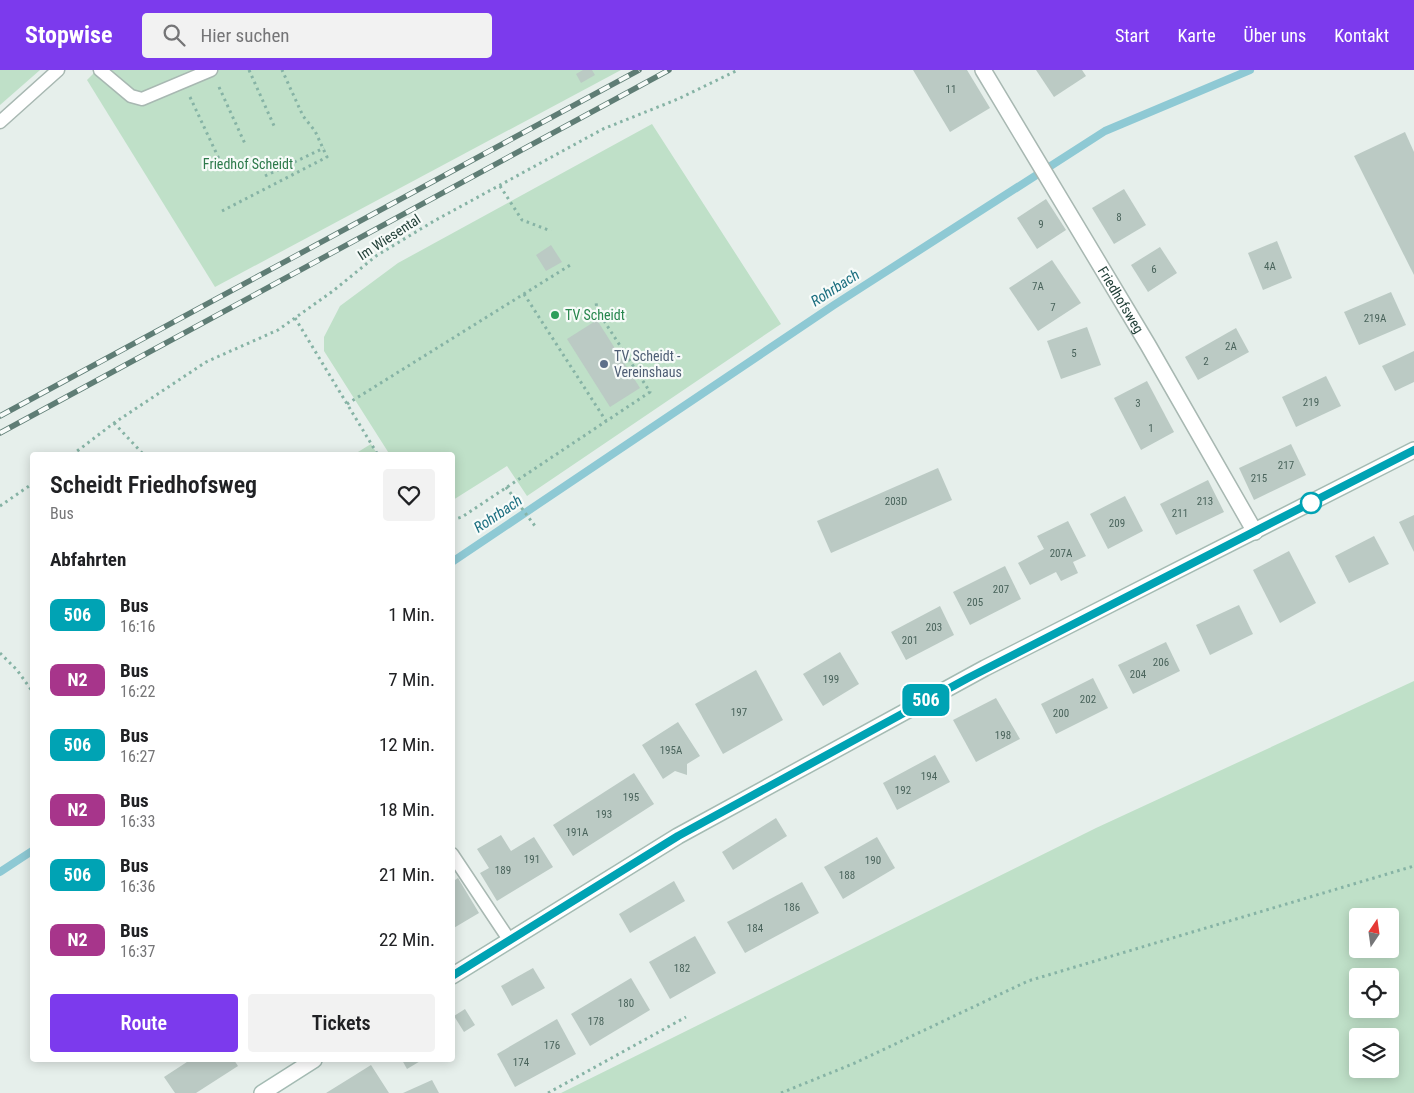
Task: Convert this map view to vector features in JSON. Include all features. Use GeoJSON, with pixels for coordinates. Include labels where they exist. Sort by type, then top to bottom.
{"type":"FeatureCollection","features":[{"type":"Feature","properties":{"kind":"main road","name":"Friedhofsweg"},"geometry":{"type":"LineString","coordinates":[[983,70],[1148,345],[1255,532]]}},
{"type":"Feature","properties":{"kind":"main road"},"geometry":{"type":"LineString","coordinates":[[455,974],[687,831],[985,668],[1414,450]]}},
{"type":"Feature","properties":{"kind":"main road"},"geometry":{"type":"LineString","coordinates":[[262,1093],[311,1062]]}},
{"type":"Feature","properties":{"kind":"lane"},"geometry":{"type":"LineString","coordinates":[[0,122],[58,70]]}},
{"type":"Feature","properties":{"kind":"lane"},"geometry":{"type":"LineString","coordinates":[[100,70],[131,96],[142,99],[213,74]]}},
{"type":"Feature","properties":{"kind":"lane"},"geometry":{"type":"LineString","coordinates":[[455,858],[510,941]]}},
{"type":"Feature","properties":{"kind":"path"},"geometry":{"type":"LineString","coordinates":[[249,70],[275,128]]}},
{"type":"Feature","properties":{"kind":"path"},"geometry":{"type":"LineString","coordinates":[[222,211],[327,157],[315,131],[303,116],[282,70]]}},
{"type":"Feature","properties":{"kind":"path","name":"Im Wiesental"},"geometry":{"type":"LineString","coordinates":[[76,452],[114,423],[206,362],[278,330],[333,291],[376,256],[603,129],[678,99],[738,70]]}},
{"type":"Feature","properties":{"kind":"path"},"geometry":{"type":"LineString","coordinates":[[213,74],[246,146]]}},
{"type":"Feature","properties":{"kind":"path"},"geometry":{"type":"LineString","coordinates":[[184,83],[220,161]]}},
{"type":"Feature","properties":{"kind":"path"},"geometry":{"type":"LineString","coordinates":[[265,176],[324,148]]}},
{"type":"Feature","properties":{"kind":"path"},"geometry":{"type":"LineString","coordinates":[[500,186],[522,220],[551,231]]}},
{"type":"Feature","properties":{"kind":"path"},"geometry":{"type":"LineString","coordinates":[[347,404],[572,264]]}},
{"type":"Feature","properties":{"kind":"path"},"geometry":{"type":"LineString","coordinates":[[524,294],[606,421]]}},
{"type":"Feature","properties":{"kind":"path"},"geometry":{"type":"LineString","coordinates":[[455,519],[462,517],[650,392],[597,310],[596,302]]}},
{"type":"Feature","properties":{"kind":"path"},"geometry":{"type":"LineString","coordinates":[[294,318],[376,452]]}},
{"type":"Feature","properties":{"kind":"path"},"geometry":{"type":"LineString","coordinates":[[114,423],[141,452]]}},
{"type":"Feature","properties":{"kind":"path"},"geometry":{"type":"LineString","coordinates":[[0,506],[30,485]]}},
{"type":"Feature","properties":{"kind":"path"},"geometry":{"type":"LineString","coordinates":[[506,487],[535,526]]}},
{"type":"Feature","properties":{"kind":"path"},"geometry":{"type":"LineString","coordinates":[[0,653],[17,670],[30,688]]}},
{"type":"Feature","properties":{"kind":"path"},"geometry":{"type":"LineString","coordinates":[[781,1093],[855,1063],[1028,981],[1414,866]]}},
{"type":"Feature","properties":{"kind":"path"},"geometry":{"type":"LineString","coordinates":[[548,1093],[686,1017]]}},
{"type":"Feature","properties":{"kind":"green space"},"geometry":{"type":"Polygon","coordinates":[[[0,70],[40,70],[0,105],[0,70]]]}},
{"type":"Feature","properties":{"kind":"green space","name":"Friedhof Scheidt"},"geometry":{"type":"Polygon","coordinates":[[[97,70],[621,70],[215,287],[87,80],[97,70]]]}},
{"type":"Feature","properties":{"kind":"green space","name":"TV Scheidt"},"geometry":{"type":"Polygon","coordinates":[[[652,124],[781,324],[527,496],[507,466],[455,499],[455,452],[388,452],[324,351],[324,337],[340,306],[398,263],[652,124]]]}},
{"type":"Feature","properties":{"kind":"green space"},"geometry":{"type":"Polygon","coordinates":[[[371,444],[376,452],[358,452],[371,444]]]}},
{"type":"Feature","properties":{"kind":"green space"},"geometry":{"type":"Polygon","coordinates":[[[1414,681],[1414,1093],[561,1093],[1096,828],[1414,681]]]}},
{"type":"Feature","properties":{"kind":"building"},"geometry":{"type":"Polygon","coordinates":[[[583,70],[592,70],[595,75],[581,83],[576,74],[583,70]]]}},
{"type":"Feature","properties":{"kind":"building"},"geometry":{"type":"Polygon","coordinates":[[[913,70],[967,70],[990,108],[950,132],[913,70]]]}},
{"type":"Feature","properties":{"kind":"building"},"geometry":{"type":"Polygon","coordinates":[[[1036,70],[1082,70],[1086,76],[1054,97],[1036,70]]]}},
{"type":"Feature","properties":{"kind":"building"},"geometry":{"type":"Polygon","coordinates":[[[1405,132],[1414,152],[1414,275],[1354,156],[1405,132]]]}},
{"type":"Feature","properties":{"kind":"building"},"geometry":{"type":"Polygon","coordinates":[[[1124,189],[1146,225],[1114,244],[1092,208],[1124,189]]]}},
{"type":"Feature","properties":{"kind":"building"},"geometry":{"type":"Polygon","coordinates":[[[1046,199],[1066,230],[1037,249],[1017,218],[1046,199]]]}},
{"type":"Feature","properties":{"kind":"building"},"geometry":{"type":"Polygon","coordinates":[[[1277,241],[1292,278],[1263,290],[1248,253],[1277,241]]]}},
{"type":"Feature","properties":{"kind":"building"},"geometry":{"type":"Polygon","coordinates":[[[551,245],[562,262],[546,271],[536,255],[551,245]]]}},
{"type":"Feature","properties":{"kind":"building"},"geometry":{"type":"Polygon","coordinates":[[[1160,247],[1177,273],[1148,292],[1131,265],[1160,247]]]}},
{"type":"Feature","properties":{"kind":"building"},"geometry":{"type":"Polygon","coordinates":[[[1052,260],[1081,303],[1038,331],[1009,288],[1052,260]]]}},
{"type":"Feature","properties":{"kind":"building"},"geometry":{"type":"Polygon","coordinates":[[[1391,292],[1406,325],[1359,345],[1344,312],[1391,292]]]}},
{"type":"Feature","properties":{"kind":"building","name":"TV Scheidt - Vereinshaus"},"geometry":{"type":"Polygon","coordinates":[[[597,320],[640,388],[610,407],[567,339],[597,320]]]}},
{"type":"Feature","properties":{"kind":"building"},"geometry":{"type":"Polygon","coordinates":[[[1087,327],[1101,365],[1061,379],[1047,341],[1087,327]]]}},
{"type":"Feature","properties":{"kind":"building"},"geometry":{"type":"Polygon","coordinates":[[[1236,328],[1249,352],[1198,380],[1185,357],[1236,328]]]}},
{"type":"Feature","properties":{"kind":"building"},"geometry":{"type":"Polygon","coordinates":[[[1414,351],[1414,382],[1395,391],[1382,366],[1414,351]]]}},
{"type":"Feature","properties":{"kind":"building"},"geometry":{"type":"Polygon","coordinates":[[[1326,376],[1341,406],[1296,427],[1282,397],[1326,376]]]}},
{"type":"Feature","properties":{"kind":"building"},"geometry":{"type":"Polygon","coordinates":[[[1147,381],[1174,432],[1141,450],[1114,398],[1147,381]]]}},
{"type":"Feature","properties":{"kind":"building"},"geometry":{"type":"Polygon","coordinates":[[[1291,444],[1306,475],[1254,500],[1239,468],[1291,444]]]}},
{"type":"Feature","properties":{"kind":"building"},"geometry":{"type":"Polygon","coordinates":[[[938,468],[952,500],[831,553],[817,521],[938,468]]]}},
{"type":"Feature","properties":{"kind":"building"},"geometry":{"type":"Polygon","coordinates":[[[1208,480],[1224,512],[1176,535],[1160,504],[1208,480]]]}},
{"type":"Feature","properties":{"kind":"building"},"geometry":{"type":"Polygon","coordinates":[[[1125,496],[1143,531],[1108,549],[1090,514],[1125,496]]]}},
{"type":"Feature","properties":{"kind":"building"},"geometry":{"type":"Polygon","coordinates":[[[1414,515],[1414,552],[1399,522],[1414,515]]]}},
{"type":"Feature","properties":{"kind":"building"},"geometry":{"type":"Polygon","coordinates":[[[1068,521],[1086,556],[1073,562],[1078,573],[1061,581],[1056,572],[1030,585],[1018,563],[1044,549],[1037,536],[1068,521]]]}},
{"type":"Feature","properties":{"kind":"building"},"geometry":{"type":"Polygon","coordinates":[[[1374,536],[1389,564],[1349,583],[1335,556],[1374,536]]]}},
{"type":"Feature","properties":{"kind":"building"},"geometry":{"type":"Polygon","coordinates":[[[1289,551],[1316,603],[1280,623],[1253,570],[1289,551]]]}},
{"type":"Feature","properties":{"kind":"building"},"geometry":{"type":"Polygon","coordinates":[[[1005,566],[1021,599],[970,625],[953,592],[1005,566]]]}},
{"type":"Feature","properties":{"kind":"building"},"geometry":{"type":"Polygon","coordinates":[[[1239,605],[1253,634],[1210,655],[1196,625],[1239,605]]]}},
{"type":"Feature","properties":{"kind":"building"},"geometry":{"type":"Polygon","coordinates":[[[940,606],[954,635],[906,660],[891,632],[940,606]]]}},
{"type":"Feature","properties":{"kind":"building"},"geometry":{"type":"Polygon","coordinates":[[[1166,642],[1180,671],[1133,694],[1118,665],[1166,642]]]}},
{"type":"Feature","properties":{"kind":"building"},"geometry":{"type":"Polygon","coordinates":[[[840,652],[859,684],[823,706],[803,674],[840,652]]]}},
{"type":"Feature","properties":{"kind":"building"},"geometry":{"type":"Polygon","coordinates":[[[756,670],[783,720],[723,754],[695,704],[756,670]]]}},
{"type":"Feature","properties":{"kind":"building"},"geometry":{"type":"Polygon","coordinates":[[[1093,678],[1108,708],[1056,734],[1041,704],[1093,678]]]}},
{"type":"Feature","properties":{"kind":"building"},"geometry":{"type":"Polygon","coordinates":[[[996,698],[1020,739],[976,762],[953,720],[996,698]]]}},
{"type":"Feature","properties":{"kind":"building"},"geometry":{"type":"Polygon","coordinates":[[[678,722],[700,756],[687,764],[687,775],[675,771],[663,779],[642,745],[678,722]]]}},
{"type":"Feature","properties":{"kind":"building"},"geometry":{"type":"Polygon","coordinates":[[[935,755],[950,782],[897,810],[883,783],[935,755]]]}},
{"type":"Feature","properties":{"kind":"building"},"geometry":{"type":"Polygon","coordinates":[[[634,773],[654,804],[573,856],[553,825],[634,773]]]}},
{"type":"Feature","properties":{"kind":"building"},"geometry":{"type":"Polygon","coordinates":[[[776,818],[787,836],[733,870],[722,852],[776,818]]]}},
{"type":"Feature","properties":{"kind":"building"},"geometry":{"type":"Polygon","coordinates":[[[501,835],[511,851],[534,837],[553,867],[497,901],[480,873],[489,868],[477,849],[501,835]]]}},
{"type":"Feature","properties":{"kind":"building"},"geometry":{"type":"Polygon","coordinates":[[[877,837],[895,868],[843,899],[824,867],[877,837]]]}},
{"type":"Feature","properties":{"kind":"building"},"geometry":{"type":"Polygon","coordinates":[[[458,878],[479,913],[455,927],[455,880],[458,878]]]}},
{"type":"Feature","properties":{"kind":"building"},"geometry":{"type":"Polygon","coordinates":[[[674,881],[685,901],[630,933],[619,914],[674,881]]]}},
{"type":"Feature","properties":{"kind":"building"},"geometry":{"type":"Polygon","coordinates":[[[802,882],[819,913],[745,953],[727,922],[802,882]]]}},
{"type":"Feature","properties":{"kind":"building"},"geometry":{"type":"Polygon","coordinates":[[[695,936],[716,973],[670,999],[649,962],[695,936]]]}},
{"type":"Feature","properties":{"kind":"building"},"geometry":{"type":"Polygon","coordinates":[[[533,968],[545,988],[512,1006],[501,986],[533,968]]]}},
{"type":"Feature","properties":{"kind":"building"},"geometry":{"type":"Polygon","coordinates":[[[631,978],[650,1010],[590,1046],[571,1014],[631,978]]]}},
{"type":"Feature","properties":{"kind":"building"},"geometry":{"type":"Polygon","coordinates":[[[465,1009],[475,1025],[464,1032],[455,1015],[465,1009]]]}},
{"type":"Feature","properties":{"kind":"building"},"geometry":{"type":"Polygon","coordinates":[[[557,1019],[576,1054],[515,1087],[497,1054],[557,1019]]]}},
{"type":"Feature","properties":{"kind":"building"},"geometry":{"type":"Polygon","coordinates":[[[187,1062],[235,1062],[238,1066],[196,1093],[175,1093],[164,1077],[187,1062]]]}},
{"type":"Feature","properties":{"kind":"building"},"geometry":{"type":"Polygon","coordinates":[[[403,1062],[419,1062],[407,1069],[403,1062]]]}},
{"type":"Feature","properties":{"kind":"building"},"geometry":{"type":"Polygon","coordinates":[[[371,1065],[389,1093],[326,1093],[347,1080],[371,1065]]]}},
{"type":"Feature","properties":{"kind":"building"},"geometry":{"type":"Polygon","coordinates":[[[432,1080],[439,1093],[403,1093],[432,1080]]]}},
{"type":"Feature","properties":{"kind":"waterway","name":"Rohrbach"},"geometry":{"type":"LineString","coordinates":[[455,560],[834,305],[1105,131],[1250,70]]}},
{"type":"Feature","properties":{"kind":"waterway","name":"Rohrbach"},"geometry":{"type":"LineString","coordinates":[[0,872],[30,852]]}},
{"type":"Feature","properties":{"kind":"railway"},"geometry":{"type":"LineString","coordinates":[[0,416],[639,70]]}},
{"type":"Feature","properties":{"kind":"railway"},"geometry":{"type":"LineString","coordinates":[[0,433],[669,70]]}},
{"type":"Feature","properties":{"kind":"bus line","name":"506"},"geometry":{"type":"LineString","coordinates":[[455,974],[678,836],[985,668],[1414,450]]}},
{"type":"Feature","properties":{"kind":"place","name":"TV Scheidt"},"geometry":{"type":"Point","coordinates":[555,315]}},
{"type":"Feature","properties":{"kind":"place","name":"TV Scheidt - Vereinshaus"},"geometry":{"type":"Point","coordinates":[604,364]}}]}
